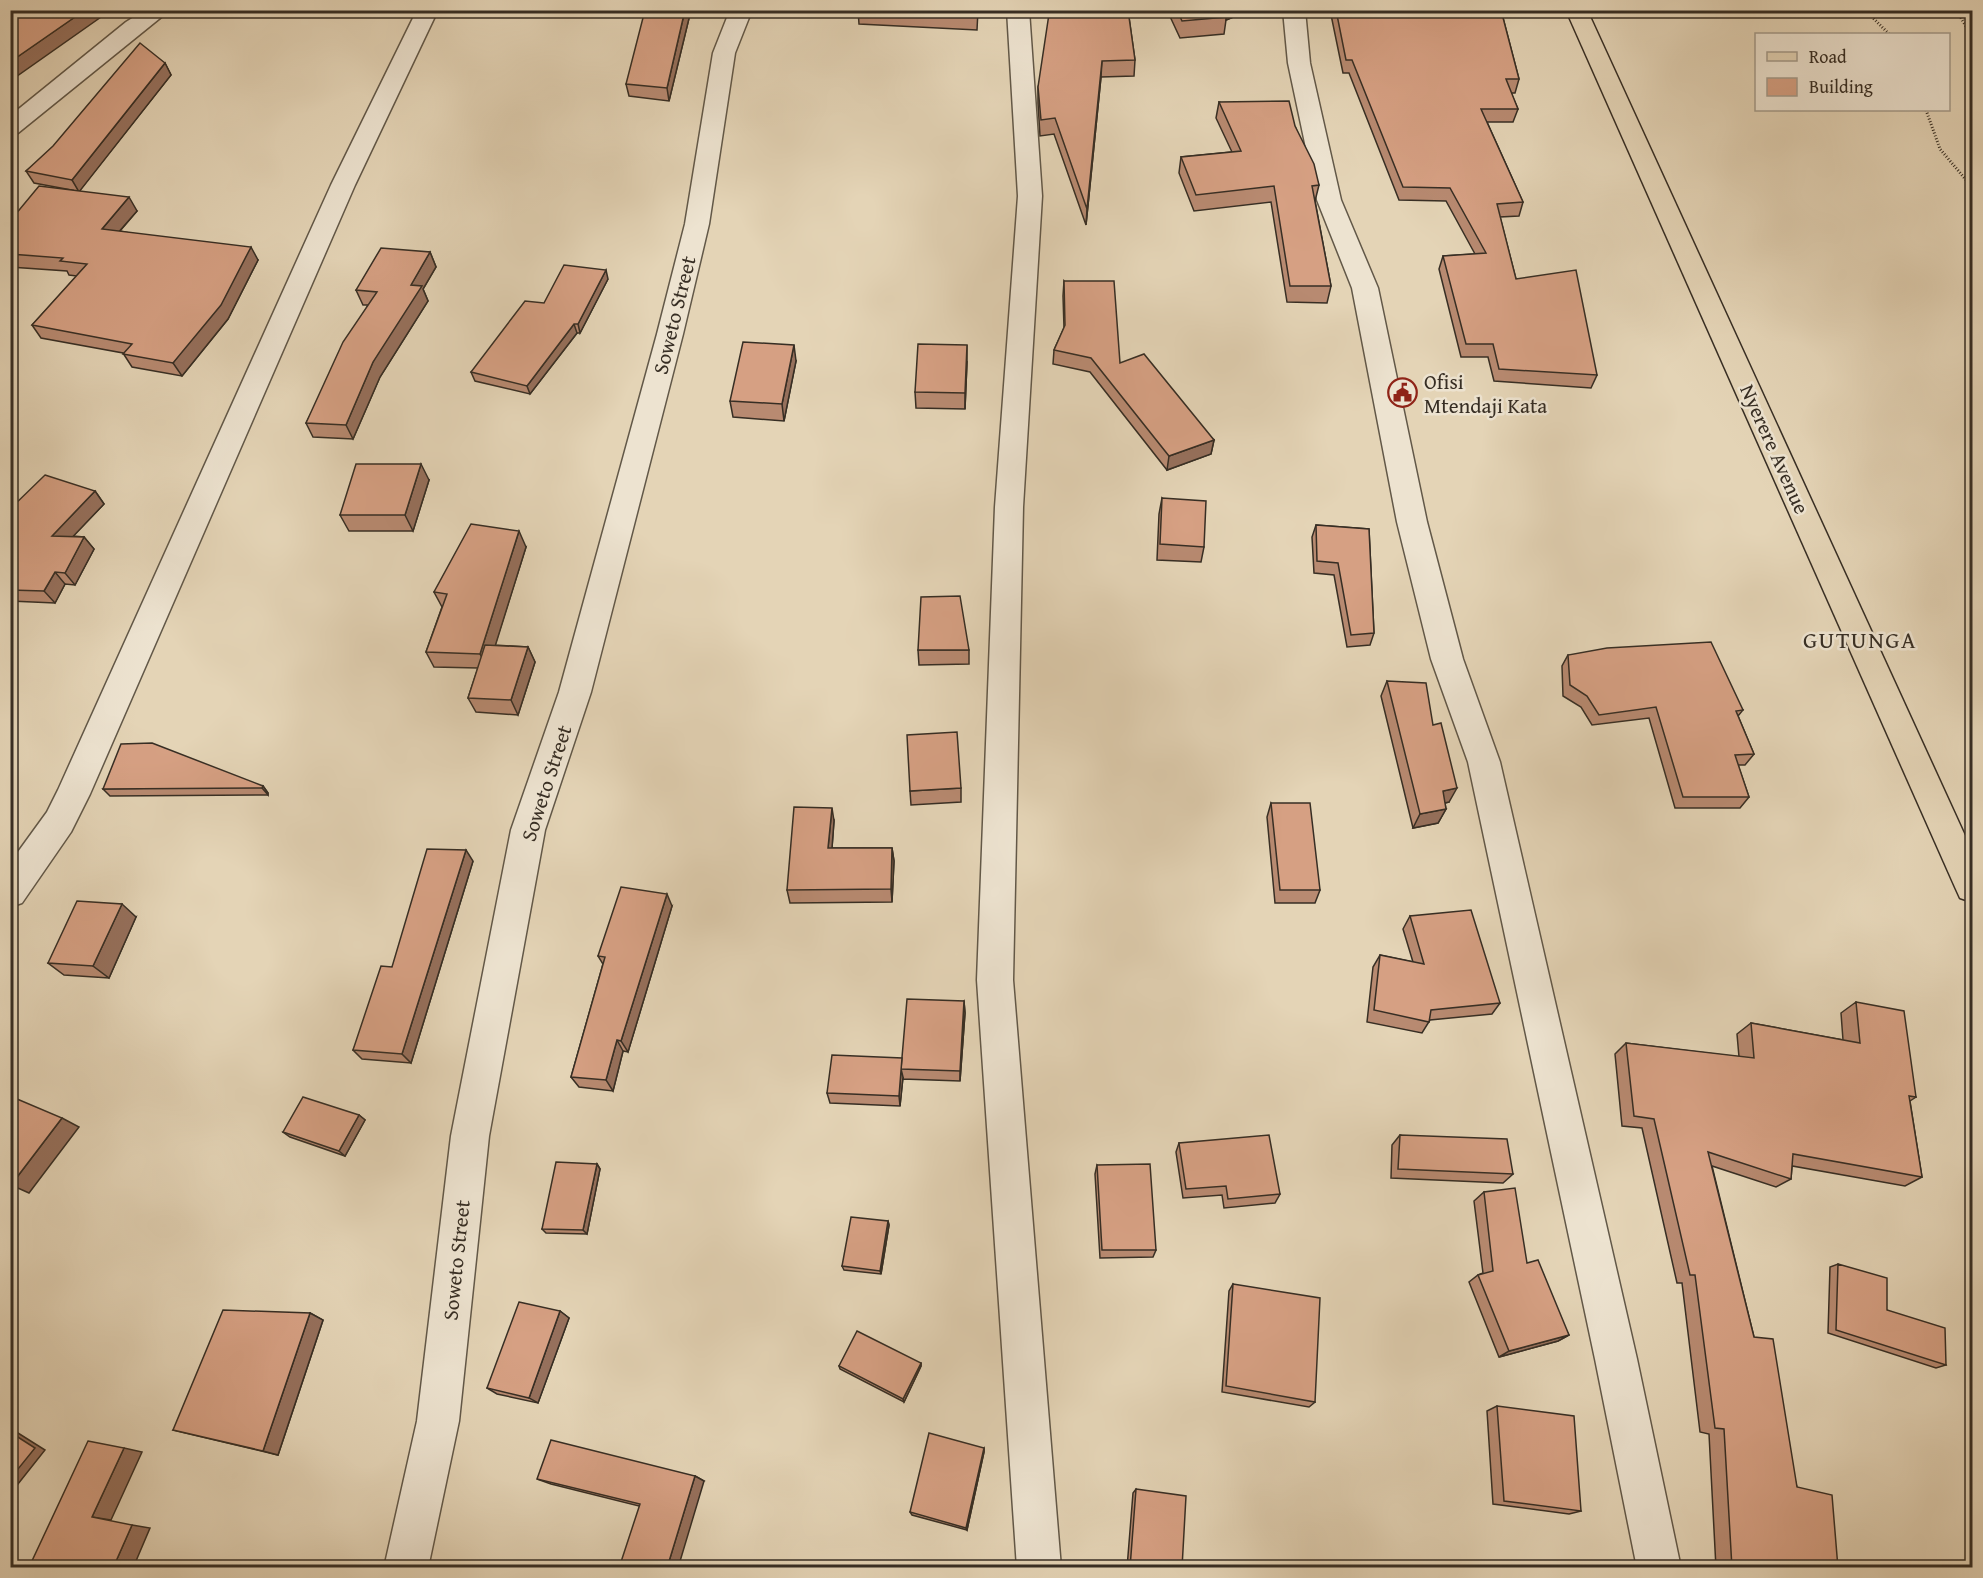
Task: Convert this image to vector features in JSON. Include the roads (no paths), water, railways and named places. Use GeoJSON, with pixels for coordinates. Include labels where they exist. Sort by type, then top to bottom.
{"type":"FeatureCollection","features":[{"type":"Feature","properties":{"kind":"main road","name":"Nyerere Avenue"},"geometry":{"type":"LineString","coordinates":[[1575,10],[1972,887]]}},
{"type":"Feature","properties":{"kind":"street"},"geometry":{"type":"LineString","coordinates":[[10,128],[134,27],[160,10]]}},
{"type":"Feature","properties":{"kind":"street"},"geometry":{"type":"LineString","coordinates":[[14,880],[58,822],[87,765],[343,185],[428,10]]}},
{"type":"Feature","properties":{"kind":"street","name":"Soweto Street"},"geometry":{"type":"LineString","coordinates":[[406,1568],[438,1420],[470,1136],[528,830],[575,692],[670,334],[697,224],[724,53],[741,10]]}},
{"type":"Feature","properties":{"kind":"street"},"geometry":{"type":"LineString","coordinates":[[1018,10],[1030,196],[1009,507],[995,980],[1039,1568]]}},
{"type":"Feature","properties":{"kind":"street"},"geometry":{"type":"LineString","coordinates":[[1294,10],[1299,63],[1329,200],[1365,288],[1412,522],[1447,659],[1484,762],[1616,1359],[1659,1568]]}},
{"type":"Feature","properties":{"kind":"place","name":"Ofisi Mtendaji Kata"},"geometry":{"type":"Point","coordinates":[1403,393]}},
{"type":"Feature","properties":{"kind":"district","name":"GUTUNGA"},"geometry":{"type":"Point","coordinates":[1860,639]}}]}
